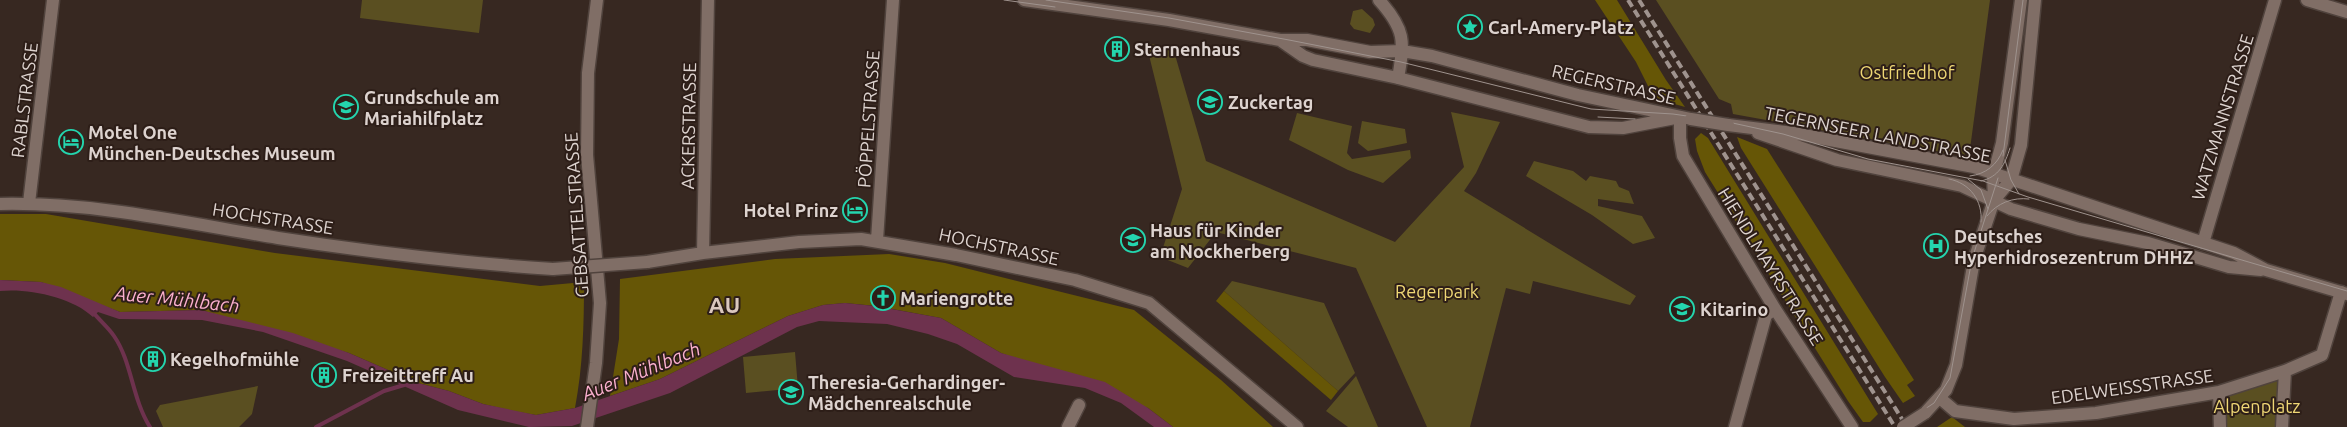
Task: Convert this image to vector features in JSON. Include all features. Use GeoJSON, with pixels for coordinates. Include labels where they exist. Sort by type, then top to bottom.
{"type":"FeatureCollection","features":[{"type":"Feature","properties":{"kind":"street","name":"RABLSTRASSE"},"geometry":{"type":"LineString","coordinates":[[29,203],[53,0]]}},
{"type":"Feature","properties":{"kind":"street","name":"GEBSATTELSTRASSE"},"geometry":{"type":"LineString","coordinates":[[587,427],[595,372],[600,303],[587,155],[587,106],[597,0]]}},
{"type":"Feature","properties":{"kind":"street","name":"ACKERSTRASSE"},"geometry":{"type":"LineString","coordinates":[[703,253],[708,0]]}},
{"type":"Feature","properties":{"kind":"street","name":"PÖPPELSTRASSE"},"geometry":{"type":"LineString","coordinates":[[877,240],[893,0]]}},
{"type":"Feature","properties":{"kind":"street","name":"REGERSTRASSE"},"geometry":{"type":"LineString","coordinates":[[1024,0],[1101,5],[1280,40],[1306,40],[1370,52],[1402,51],[1432,56],[1559,90],[1685,118]]}},
{"type":"Feature","properties":{"kind":"street"},"geometry":{"type":"LineString","coordinates":[[1379,0],[1400,26],[1402,51],[1398,78]]}},
{"type":"Feature","properties":{"kind":"street"},"geometry":{"type":"LineString","coordinates":[[1903,427],[1925,413],[1941,399],[1954,372],[1974,260],[1994,200],[1994,174],[2002,143],[2021,0]]}},
{"type":"Feature","properties":{"kind":"street"},"geometry":{"type":"LineString","coordinates":[[1994,200],[2011,180],[2021,145],[2035,0]]}},
{"type":"Feature","properties":{"kind":"street","name":"WATZMANNSTRASSE"},"geometry":{"type":"LineString","coordinates":[[2203,244],[2275,0]]}},
{"type":"Feature","properties":{"kind":"street"},"geometry":{"type":"LineString","coordinates":[[2307,0],[2347,12]]}},
{"type":"Feature","properties":{"kind":"street","name":"REGERSTRASSE"},"geometry":{"type":"LineString","coordinates":[[1280,40],[1303,56],[1313,60],[1398,78],[1589,127],[1623,128],[1685,118]]}},
{"type":"Feature","properties":{"kind":"street","name":"TEGERNSEER LANDSTRASSE"},"geometry":{"type":"LineString","coordinates":[[1685,118],[1793,133],[1959,164],[2092,205],[2119,216],[2234,253],[2266,270]]}},
{"type":"Feature","properties":{"kind":"street","name":"HIENDLMAYRSTRASSE"},"geometry":{"type":"LineString","coordinates":[[1685,118],[1680,138],[1683,156],[1775,308],[1852,427]]}},
{"type":"Feature","properties":{"kind":"street","name":"TEGERNSEER LANDSTRASSE"},"geometry":{"type":"LineString","coordinates":[[1732,125],[1838,160],[1957,185],[2011,209],[2079,229],[2148,243],[2229,266],[2266,270],[2344,293]]}},
{"type":"Feature","properties":{"kind":"street","name":"HOCHSTRASSE"},"geometry":{"type":"LineString","coordinates":[[0,204],[29,203],[136,214],[306,242],[490,265],[547,269],[647,262],[703,253],[799,242],[877,240],[1075,280],[1149,303],[1297,427]]}},
{"type":"Feature","properties":{"kind":"street","name":"EDELWEISSSTRASSE"},"geometry":{"type":"LineString","coordinates":[[1941,399],[1955,411],[2013,423],[2096,413],[2219,392],[2285,371],[2322,355],[2344,293]]}},
{"type":"Feature","properties":{"kind":"street"},"geometry":{"type":"LineString","coordinates":[[1735,427],[1766,315],[1775,308]]}},
{"type":"Feature","properties":{"kind":"street"},"geometry":{"type":"LineString","coordinates":[[2282,427],[2285,371]]}},
{"type":"Feature","properties":{"kind":"street"},"geometry":{"type":"LineString","coordinates":[[2219,392],[2220,427]]}},
{"type":"Feature","properties":{"kind":"street"},"geometry":{"type":"LineString","coordinates":[[1068,427],[1079,405]]}},
{"type":"Feature","properties":{"kind":"green space"},"geometry":{"type":"Polygon","coordinates":[[[362,0],[483,0],[479,33],[360,18],[362,0]]]}},
{"type":"Feature","properties":{"kind":"green space","name":"Ostfriedhof"},"geometry":{"type":"Polygon","coordinates":[[[1656,0],[1990,0],[1970,149],[1963,156],[1733,114],[1731,104],[1719,99],[1656,0]]]}},
{"type":"Feature","properties":{"kind":"green space"},"geometry":{"type":"Polygon","coordinates":[[[1362,9],[1373,19],[1375,25],[1370,33],[1354,29],[1350,24],[1353,11],[1362,9]]]}},
{"type":"Feature","properties":{"kind":"green space","name":"Regerpark"},"geometry":{"type":"Polygon","coordinates":[[[1146,43],[1173,48],[1206,161],[1395,242],[1464,167],[1451,112],[1500,122],[1476,173],[1464,191],[1636,296],[1630,305],[1533,281],[1530,294],[1506,288],[1470,427],[1427,427],[1356,268],[1216,232],[1188,268],[1160,257],[1182,189],[1146,43]]]}},
{"type":"Feature","properties":{"kind":"green space"},"geometry":{"type":"Polygon","coordinates":[[[1297,113],[1352,126],[1347,153],[1352,159],[1410,150],[1411,158],[1383,183],[1348,170],[1289,140],[1297,113]]]}},
{"type":"Feature","properties":{"kind":"green space"},"geometry":{"type":"Polygon","coordinates":[[[1362,121],[1405,129],[1407,143],[1368,151],[1358,143],[1362,121]]]}},
{"type":"Feature","properties":{"kind":"green space"},"geometry":{"type":"Polygon","coordinates":[[[1534,161],[1573,171],[1586,181],[1590,176],[1616,181],[1619,187],[1629,191],[1634,204],[1598,199],[1598,206],[1642,216],[1655,238],[1633,244],[1592,215],[1526,176],[1534,161]]]}},
{"type":"Feature","properties":{"kind":"green space"},"geometry":{"type":"Polygon","coordinates":[[[1232,281],[1324,303],[1355,373],[1338,391],[1224,291],[1232,281]]]}},
{"type":"Feature","properties":{"kind":"green space"},"geometry":{"type":"Polygon","coordinates":[[[795,352],[798,388],[746,393],[743,357],[795,352]]]}},
{"type":"Feature","properties":{"kind":"green space"},"geometry":{"type":"Polygon","coordinates":[[[1356,376],[1378,427],[1348,427],[1326,411],[1356,376]]]}},
{"type":"Feature","properties":{"kind":"green space","name":"Alpenplatz"},"geometry":{"type":"Polygon","coordinates":[[[2283,378],[2280,427],[2223,427],[2223,393],[2283,378]]]}},
{"type":"Feature","properties":{"kind":"green space"},"geometry":{"type":"Polygon","coordinates":[[[258,386],[252,414],[239,427],[163,427],[156,411],[160,405],[258,386]]]}},
{"type":"Feature","properties":{"kind":"shaded area"},"geometry":{"type":"Polygon","coordinates":[[[1595,0],[1617,0],[1666,80],[1685,107],[1657,99],[1649,88],[1636,62],[1595,0]]]}},
{"type":"Feature","properties":{"kind":"shaded area"},"geometry":{"type":"Polygon","coordinates":[[[1701,133],[1708,138],[1878,414],[1870,422],[1863,422],[1848,401],[1705,172],[1697,151],[1695,139],[1701,133]]]}},
{"type":"Feature","properties":{"kind":"shaded area"},"geometry":{"type":"Polygon","coordinates":[[[1737,137],[1767,149],[1914,380],[1907,385],[1915,396],[1903,403],[1885,377],[1741,148],[1737,137]]]}},
{"type":"Feature","properties":{"kind":"shaded area"},"geometry":{"type":"Polygon","coordinates":[[[0,214],[46,214],[275,253],[540,286],[584,282],[580,377],[575,408],[536,415],[513,411],[483,404],[449,391],[418,383],[349,353],[201,310],[120,312],[41,282],[0,280],[0,214]]]}},
{"type":"Feature","properties":{"kind":"shaded area"},"geometry":{"type":"Polygon","coordinates":[[[889,254],[945,263],[1134,310],[1221,380],[1273,427],[1173,427],[1148,408],[1001,353],[941,318],[876,306],[845,303],[823,305],[788,316],[660,379],[610,396],[619,339],[620,279],[775,259],[889,254]]]}},
{"type":"Feature","properties":{"kind":"shaded area"},"geometry":{"type":"Polygon","coordinates":[[[0,280],[41,282],[61,287],[120,312],[201,310],[293,333],[349,353],[418,383],[449,391],[483,404],[536,415],[575,408],[660,379],[788,316],[823,305],[845,303],[875,306],[941,318],[1001,353],[1105,382],[1148,408],[1173,427],[1154,427],[1121,403],[1085,388],[1014,377],[957,344],[928,334],[887,324],[819,321],[797,327],[670,393],[572,426],[529,427],[458,410],[347,361],[263,332],[202,320],[119,319],[98,312],[93,317],[74,304],[49,295],[11,290],[0,291],[0,280]]]}},
{"type":"Feature","properties":{"kind":"shaded area"},"geometry":{"type":"Polygon","coordinates":[[[1224,291],[1338,391],[1331,400],[1216,301],[1224,291]]]}},
{"type":"Feature","properties":{"kind":"shaded area"},"geometry":{"type":"Polygon","coordinates":[[[1952,417],[1965,427],[1937,427],[1952,417]]]}},
{"type":"Feature","properties":{"kind":"waterway"},"geometry":{"type":"LineString","coordinates":[[93,312],[112,333],[120,346],[129,369],[139,405],[150,427]]}},
{"type":"Feature","properties":{"kind":"waterway"},"geometry":{"type":"LineString","coordinates":[[316,427],[384,391],[404,385]]}},
{"type":"Feature","properties":{"kind":"tram line"},"geometry":{"type":"LineString","coordinates":[[1004,0],[1055,7]]}},
{"type":"Feature","properties":{"kind":"tram line"},"geometry":{"type":"LineString","coordinates":[[1046,0],[1169,18],[1401,62],[1591,109],[1673,114],[1728,122],[1783,134],[1868,159],[1983,181],[2028,197],[2347,291]]}},
{"type":"Feature","properties":{"kind":"tram line"},"geometry":{"type":"LineString","coordinates":[[2003,156],[2023,0]]}},
{"type":"Feature","properties":{"kind":"tram line"},"geometry":{"type":"LineString","coordinates":[[1598,117],[1635,119]]}},
{"type":"Feature","properties":{"kind":"tram line"},"geometry":{"type":"LineString","coordinates":[[1981,181],[1997,173],[2006,159],[2010,148]]}},
{"type":"Feature","properties":{"kind":"tram line"},"geometry":{"type":"LineString","coordinates":[[1970,176],[1990,168],[1998,160],[2003,150]]}},
{"type":"Feature","properties":{"kind":"tram line"},"geometry":{"type":"LineString","coordinates":[[2005,160],[2011,180],[2019,194]]}},
{"type":"Feature","properties":{"kind":"tram line"},"geometry":{"type":"LineString","coordinates":[[1898,427],[1934,403],[1950,378],[1972,259],[1998,178]]}},
{"type":"Feature","properties":{"kind":"tram line"},"geometry":{"type":"LineString","coordinates":[[1949,179],[1963,184],[1974,194],[1980,207],[1981,222]]}},
{"type":"Feature","properties":{"kind":"tram line"},"geometry":{"type":"LineString","coordinates":[[1968,179],[1981,190],[1988,209]]}},
{"type":"Feature","properties":{"kind":"tram line"},"geometry":{"type":"LineString","coordinates":[[1987,216],[2000,204],[2017,199],[2029,199]]}},
{"type":"Feature","properties":{"kind":"railway"},"geometry":{"type":"LineString","coordinates":[[1628,0],[1895,427]]}},
{"type":"Feature","properties":{"kind":"railway"},"geometry":{"type":"LineString","coordinates":[[1639,0],[1907,427]]}},
{"type":"Feature","properties":{"kind":"place","name":"Carl-Amery-Platz"},"geometry":{"type":"Point","coordinates":[1470,27]}},
{"type":"Feature","properties":{"kind":"place","name":"Sternenhaus"},"geometry":{"type":"Point","coordinates":[1117,49]}},
{"type":"Feature","properties":{"kind":"place","name":"Zuckertag"},"geometry":{"type":"Point","coordinates":[1210,102]}},
{"type":"Feature","properties":{"kind":"place","name":"Grundschule am Mariahilfplatz"},"geometry":{"type":"Point","coordinates":[346,107]}},
{"type":"Feature","properties":{"kind":"place","name":"Motel One München-Deutsches Museum"},"geometry":{"type":"Point","coordinates":[71,142]}},
{"type":"Feature","properties":{"kind":"place","name":"Hotel Prinz"},"geometry":{"type":"Point","coordinates":[855,210]}},
{"type":"Feature","properties":{"kind":"place","name":"Haus für Kinder am Nockherberg"},"geometry":{"type":"Point","coordinates":[1133,240]}},
{"type":"Feature","properties":{"kind":"place","name":"Deutsches Hyperhidrosezentrum DHHZ"},"geometry":{"type":"Point","coordinates":[1936,246]}},
{"type":"Feature","properties":{"kind":"place","name":"Mariengrotte"},"geometry":{"type":"Point","coordinates":[883,298]}},
{"type":"Feature","properties":{"kind":"place","name":"Kitarino"},"geometry":{"type":"Point","coordinates":[1682,309]}},
{"type":"Feature","properties":{"kind":"place","name":"Kegelhofmühle"},"geometry":{"type":"Point","coordinates":[153,359]}},
{"type":"Feature","properties":{"kind":"place","name":"Freizeittreff Au"},"geometry":{"type":"Point","coordinates":[324,375]}},
{"type":"Feature","properties":{"kind":"place","name":"Theresia-Gerhardinger- Mädchenrealschule"},"geometry":{"type":"Point","coordinates":[791,392]}},
{"type":"Feature","properties":{"kind":"district","name":"AU"},"geometry":{"type":"Point","coordinates":[725,304]}},
{"type":"Feature","properties":{"kind":"water label","name":"Auer Mühlbach"},"geometry":{"type":"Point","coordinates":[177,299]}},
{"type":"Feature","properties":{"kind":"water label","name":"Auer Mühlbach"},"geometry":{"type":"Point","coordinates":[641,371]}}]}
